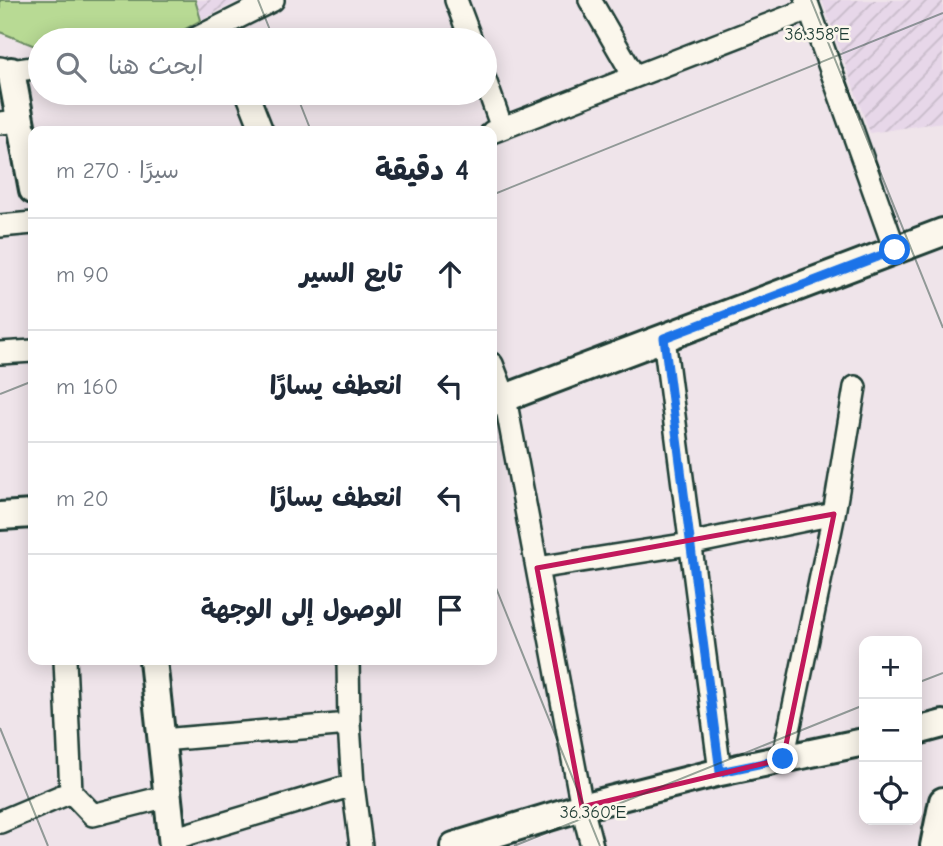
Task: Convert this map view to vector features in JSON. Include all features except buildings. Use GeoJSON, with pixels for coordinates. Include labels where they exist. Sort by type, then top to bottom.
{"type":"FeatureCollection","features":[{"type":"Feature","properties":{"kind":"street"},"geometry":{"type":"LineString","coordinates":[[231,28],[273,0]]}},
{"type":"Feature","properties":{"kind":"street"},"geometry":{"type":"LineString","coordinates":[[456,0],[466,28]]}},
{"type":"Feature","properties":{"kind":"street"},"geometry":{"type":"LineString","coordinates":[[590,0],[634,76]]}},
{"type":"Feature","properties":{"kind":"street"},"geometry":{"type":"LineString","coordinates":[[497,130],[807,4],[895,250]]}},
{"type":"Feature","properties":{"kind":"street"},"geometry":{"type":"LineString","coordinates":[[28,68],[6,69],[11,122],[28,175]]}},
{"type":"Feature","properties":{"kind":"street"},"geometry":{"type":"LineString","coordinates":[[252,105],[260,126]]}},
{"type":"Feature","properties":{"kind":"street"},"geometry":{"type":"LineString","coordinates":[[491,105],[496,126]]}},
{"type":"Feature","properties":{"kind":"street"},"geometry":{"type":"LineString","coordinates":[[0,226],[28,223]]}},
{"type":"Feature","properties":{"kind":"street"},"geometry":{"type":"LineString","coordinates":[[592,846],[582,807],[537,568],[499,400],[943,232]]}},
{"type":"Feature","properties":{"kind":"street"},"geometry":{"type":"LineString","coordinates":[[664,338],[720,772]]}},
{"type":"Feature","properties":{"kind":"street"},"geometry":{"type":"LineString","coordinates":[[0,353],[28,351]]}},
{"type":"Feature","properties":{"kind":"street"},"geometry":{"type":"LineString","coordinates":[[783,759],[834,514],[855,387]]}},
{"type":"Feature","properties":{"kind":"street"},"geometry":{"type":"LineString","coordinates":[[0,516],[28,514]]}},
{"type":"Feature","properties":{"kind":"street"},"geometry":{"type":"LineString","coordinates":[[537,568],[689,544],[834,514]]}},
{"type":"Feature","properties":{"kind":"street"},"geometry":{"type":"LineString","coordinates":[[65,665],[71,792],[93,815],[168,796]]}},
{"type":"Feature","properties":{"kind":"street"},"geometry":{"type":"LineString","coordinates":[[154,665],[172,842],[353,785]]}},
{"type":"Feature","properties":{"kind":"street"},"geometry":{"type":"LineString","coordinates":[[348,665],[353,785],[361,846]]}},
{"type":"Feature","properties":{"kind":"street"},"geometry":{"type":"LineString","coordinates":[[162,740],[349,724]]}},
{"type":"Feature","properties":{"kind":"street"},"geometry":{"type":"LineString","coordinates":[[922,730],[943,724]]}},
{"type":"Feature","properties":{"kind":"street"},"geometry":{"type":"LineString","coordinates":[[454,846],[582,807],[720,772],[859,743]]}},
{"type":"Feature","properties":{"kind":"street"},"geometry":{"type":"LineString","coordinates":[[0,822],[71,792]]}},
{"type":"Feature","properties":{"kind":"street"},"geometry":{"type":"LineString","coordinates":[[934,846],[943,801]]}},
{"type":"Feature","properties":{"kind":"highlighted area"},"geometry":{"type":"Polygon","coordinates":[[[834,514],[783,759],[582,807],[537,568],[834,514]]]}},
{"type":"Feature","properties":{"kind":"shaded area"},"geometry":{"type":"Polygon","coordinates":[[[195,0],[240,0],[201,20],[195,0]]]}},
{"type":"Feature","properties":{"kind":"shaded area"},"geometry":{"type":"Polygon","coordinates":[[[822,0],[943,0],[943,122],[870,133],[822,0]]]}},
{"type":"Feature","properties":{"kind":"green space"},"geometry":{"type":"Polygon","coordinates":[[[0,0],[195,0],[201,20],[187,28],[28,28],[28,43],[0,32],[0,0]]]}},
{"type":"Feature","properties":{"kind":"route"},"geometry":{"type":"LineString","coordinates":[[783,759],[720,772],[664,338],[895,250]]}}]}
